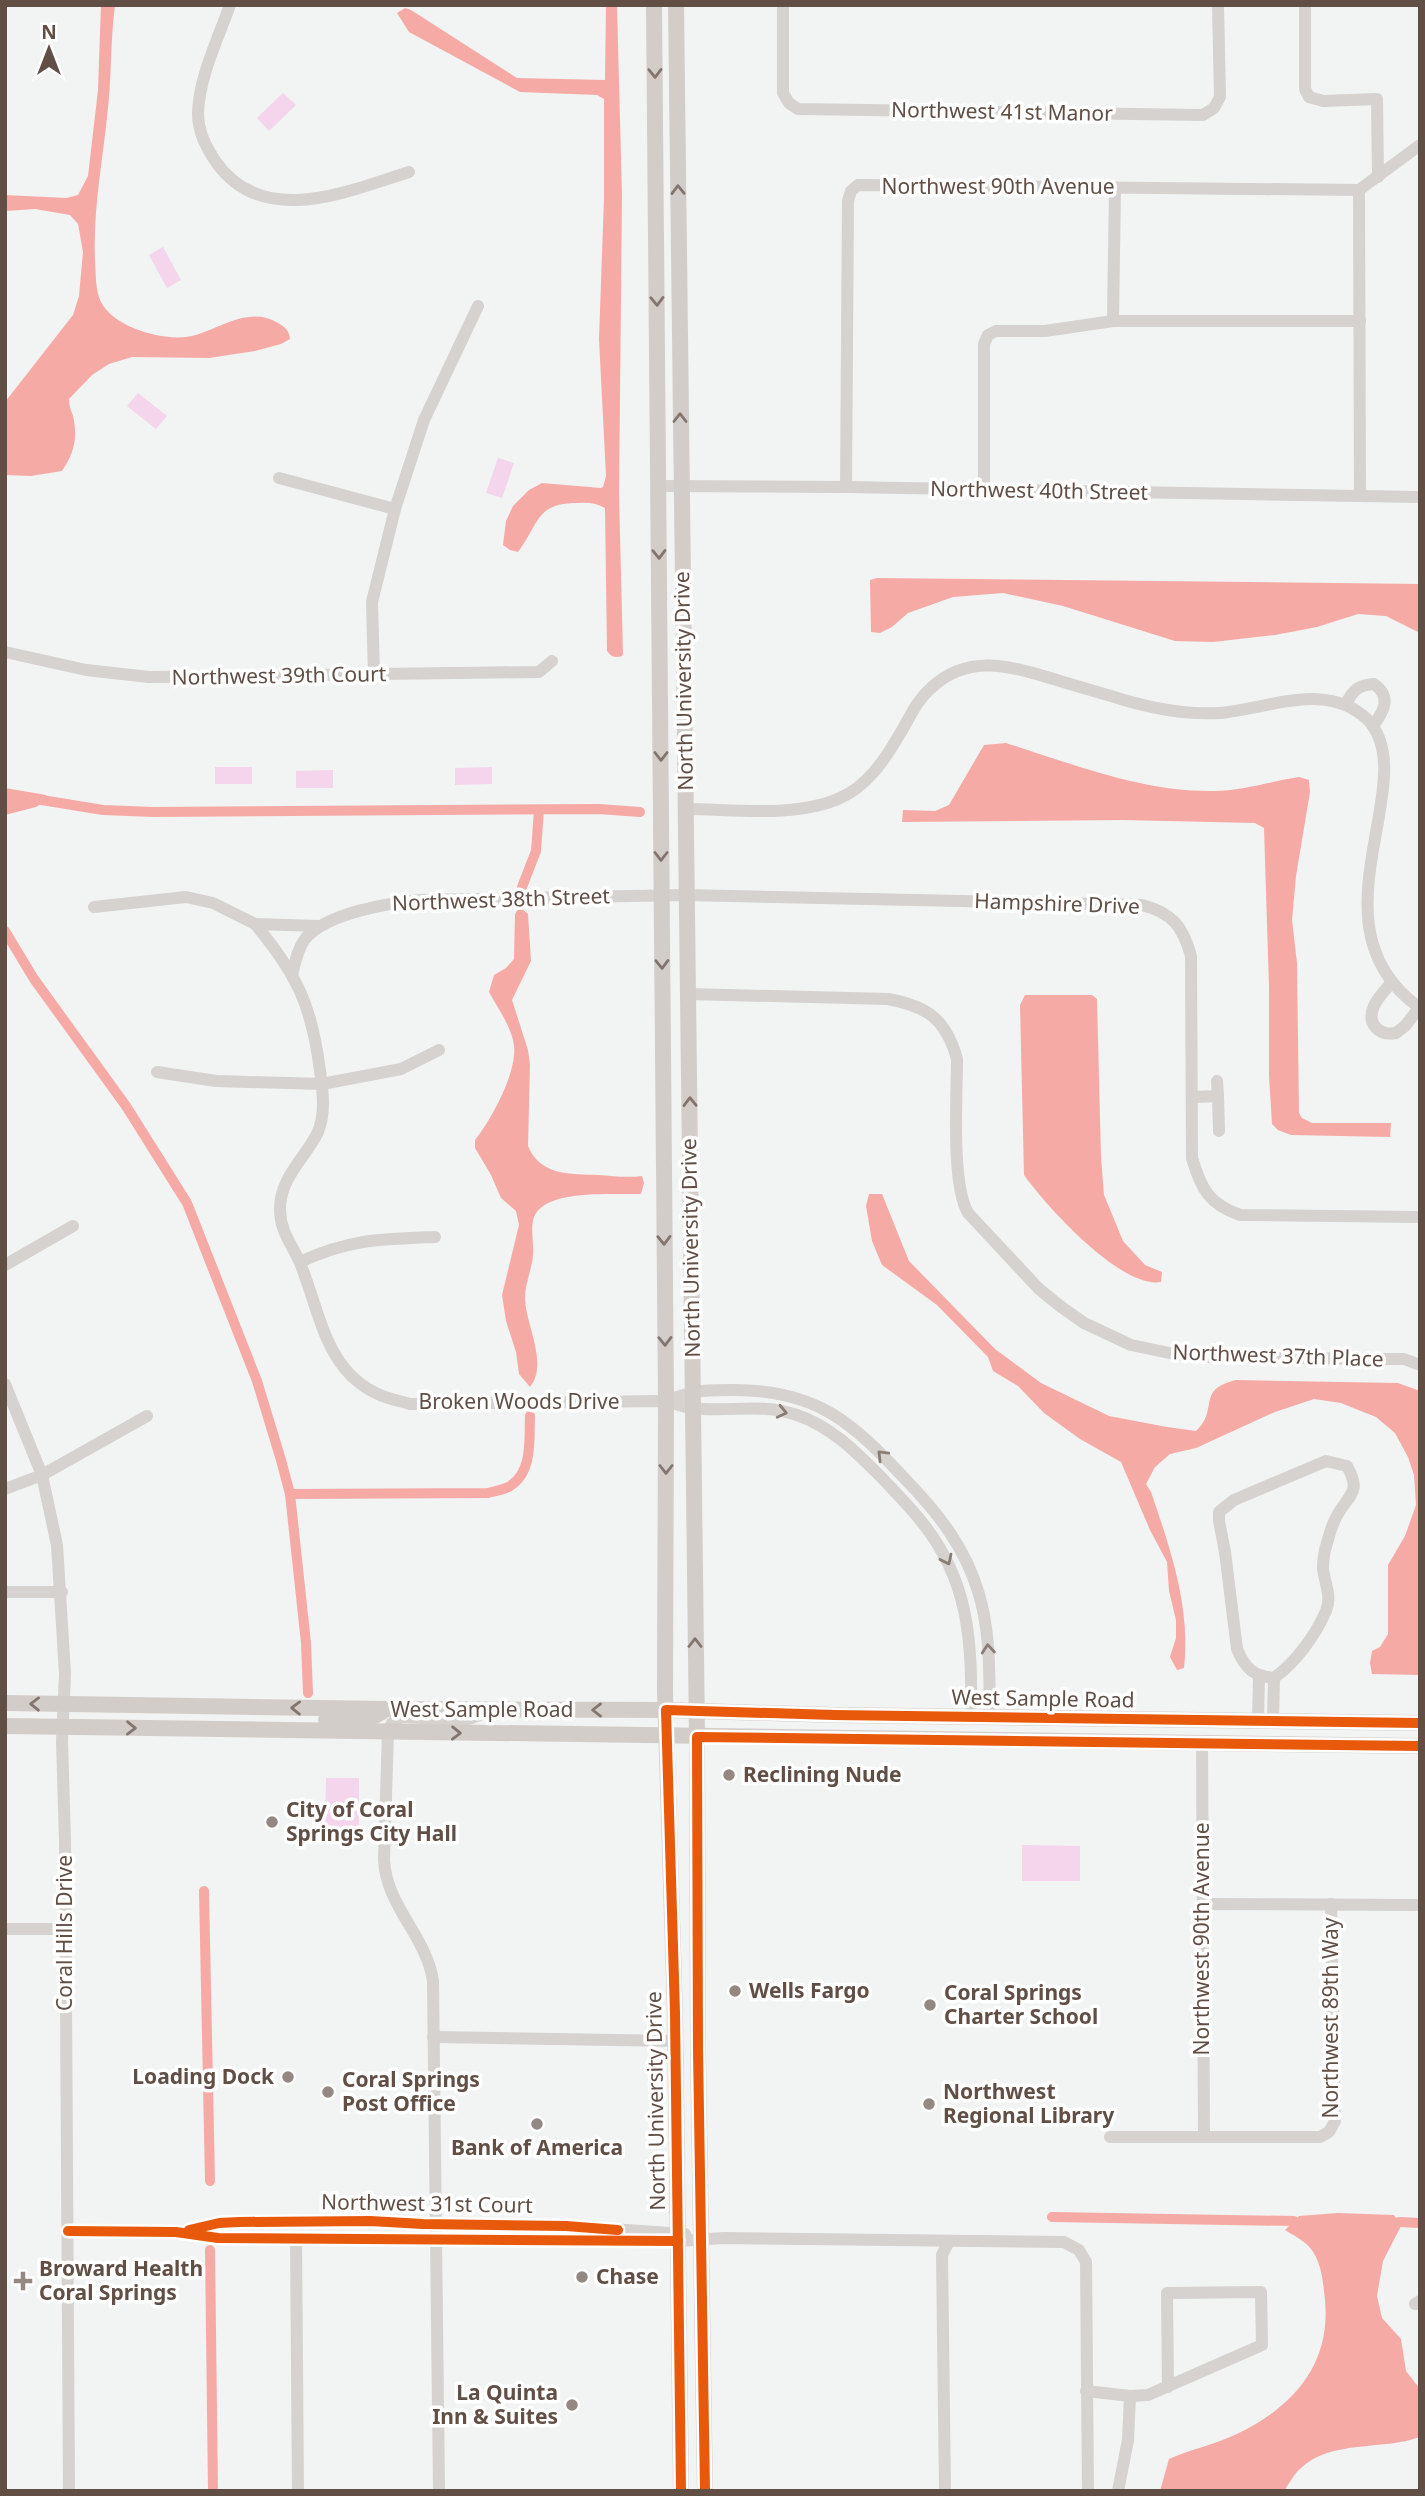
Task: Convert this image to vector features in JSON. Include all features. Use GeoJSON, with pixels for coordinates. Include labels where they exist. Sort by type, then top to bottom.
{"type":"FeatureCollection","features":[{"type":"Feature","properties":{"kind":"main road","name":"North University Drive"},"geometry":{"type":"LineString","coordinates":[[654,5],[666,1401],[666,1710],[676,2041],[681,2491]]}},
{"type":"Feature","properties":{"kind":"main road","name":"North University Drive"},"geometry":{"type":"LineString","coordinates":[[676,5],[705,2491]]}},
{"type":"Feature","properties":{"kind":"main road"},"geometry":{"type":"LineString","coordinates":[[663,1177],[691,1176]]}},
{"type":"Feature","properties":{"kind":"main road"},"geometry":{"type":"LineString","coordinates":[[664,1203],[691,1203]]}},
{"type":"Feature","properties":{"kind":"main road","name":"West Sample Road"},"geometry":{"type":"LineString","coordinates":[[5,1703],[666,1710],[1420,1723]]}},
{"type":"Feature","properties":{"kind":"main road"},"geometry":{"type":"LineString","coordinates":[[290,1730],[322,1720],[367,1720],[386,1709]]}},
{"type":"Feature","properties":{"kind":"main road"},"geometry":{"type":"LineString","coordinates":[[1051,1741],[1081,1731],[1168,1730],[1176,1720]]}},
{"type":"Feature","properties":{"kind":"main road"},"geometry":{"type":"LineString","coordinates":[[1202,1742],[1207,1734],[1218,1730],[1312,1731],[1342,1722]]}},
{"type":"Feature","properties":{"kind":"main road","name":"West Sample Road"},"geometry":{"type":"LineString","coordinates":[[5,1726],[1420,1746]]}},
{"type":"Feature","properties":{"kind":"main road"},"geometry":{"type":"LineString","coordinates":[[675,2013],[691,2042],[698,2049]]}},
{"type":"Feature","properties":{"kind":"main road"},"geometry":{"type":"LineString","coordinates":[[676,2041],[683,2045],[698,2067]]}},
{"type":"Feature","properties":{"kind":"street"},"geometry":{"type":"LineString","coordinates":[[230,5],[202,85],[198,114],[201,134],[220,168],[252,193],[297,201],[351,190],[409,172]]}},
{"type":"Feature","properties":{"kind":"street","name":"Northwest 41st Manor"},"geometry":{"type":"LineString","coordinates":[[783,5],[783,93],[789,103],[798,109],[1203,115],[1214,108],[1220,97],[1218,5]]}},
{"type":"Feature","properties":{"kind":"street"},"geometry":{"type":"LineString","coordinates":[[1305,5],[1305,89],[1309,97],[1323,101],[1377,99],[1378,177]]}},
{"type":"Feature","properties":{"kind":"street"},"geometry":{"type":"LineString","coordinates":[[1360,496],[1359,190],[1420,145]]}},
{"type":"Feature","properties":{"kind":"street","name":"Northwest 90th Avenue"},"geometry":{"type":"LineString","coordinates":[[846,487],[848,201],[851,191],[858,186],[1359,190]]}},
{"type":"Feature","properties":{"kind":"street"},"geometry":{"type":"LineString","coordinates":[[1113,321],[1115,188]]}},
{"type":"Feature","properties":{"kind":"street"},"geometry":{"type":"LineString","coordinates":[[373,674],[372,602],[395,509],[424,420],[478,306]]}},
{"type":"Feature","properties":{"kind":"street"},"geometry":{"type":"LineString","coordinates":[[984,490],[984,344],[988,335],[996,331],[1045,331],[1113,321],[1360,321]]}},
{"type":"Feature","properties":{"kind":"street"},"geometry":{"type":"LineString","coordinates":[[279,478],[395,509]]}},
{"type":"Feature","properties":{"kind":"street","name":"Northwest 40th Street"},"geometry":{"type":"LineString","coordinates":[[659,486],[1420,497]]}},
{"type":"Feature","properties":{"kind":"street","name":"Northwest 39th Court"},"geometry":{"type":"LineString","coordinates":[[5,652],[86,670],[149,677],[539,672],[552,662]]}},
{"type":"Feature","properties":{"kind":"street"},"geometry":{"type":"LineString","coordinates":[[685,808],[799,808],[839,799],[855,790],[883,762],[916,704],[929,689],[945,676],[965,668],[987,664],[1020,669],[1146,707],[1172,712],[1219,713],[1306,699],[1332,700],[1346,704],[1373,726],[1387,762],[1368,916],[1375,952],[1391,982],[1419,1008],[1405,1026],[1396,1033],[1388,1034],[1375,1028],[1371,1018],[1374,1006],[1391,982]]}},
{"type":"Feature","properties":{"kind":"street"},"geometry":{"type":"LineString","coordinates":[[1346,704],[1352,692],[1359,686],[1374,684],[1381,689],[1385,697],[1385,707],[1373,726]]}},
{"type":"Feature","properties":{"kind":"street","name":"Northwest 38th Street"},"geometry":{"type":"LineString","coordinates":[[255,924],[319,926],[359,911],[391,903],[687,895]]}},
{"type":"Feature","properties":{"kind":"street","name":"Hampshire Drive"},"geometry":{"type":"LineString","coordinates":[[687,895],[1142,905],[1158,909],[1174,920],[1186,936],[1191,956],[1192,1158],[1199,1180],[1209,1197],[1222,1209],[1240,1215],[1420,1217]]}},
{"type":"Feature","properties":{"kind":"street","name":"Northwest 38th Street"},"geometry":{"type":"LineString","coordinates":[[94,907],[186,897],[213,903],[255,924],[275,947],[292,975]]}},
{"type":"Feature","properties":{"kind":"street"},"geometry":{"type":"LineString","coordinates":[[292,975],[297,954],[305,940],[319,926]]}},
{"type":"Feature","properties":{"kind":"street","name":"Broken Woods Drive"},"geometry":{"type":"LineString","coordinates":[[292,975],[310,1014],[315,1033],[323,1113],[317,1134],[286,1180],[280,1208],[286,1239],[300,1262],[314,1308],[334,1354],[352,1378],[379,1395],[410,1404],[666,1401],[693,1408],[767,1408],[798,1416],[841,1439],[920,1519],[948,1561],[967,1617],[972,1662],[971,1717]]}},
{"type":"Feature","properties":{"kind":"street","name":"Northwest 37th Place"},"geometry":{"type":"LineString","coordinates":[[688,994],[887,999],[908,1002],[933,1016],[944,1027],[957,1059],[958,1177],[962,1203],[968,1213],[1039,1289],[1084,1323],[1107,1336],[1131,1345],[1179,1355],[1404,1359],[1420,1365]]}},
{"type":"Feature","properties":{"kind":"street"},"geometry":{"type":"LineString","coordinates":[[157,1072],[216,1081],[322,1084],[401,1069],[439,1050]]}},
{"type":"Feature","properties":{"kind":"street"},"geometry":{"type":"LineString","coordinates":[[1217,1081],[1219,1132]]}},
{"type":"Feature","properties":{"kind":"street"},"geometry":{"type":"LineString","coordinates":[[1192,1097],[1218,1096]]}},
{"type":"Feature","properties":{"kind":"street"},"geometry":{"type":"LineString","coordinates":[[5,1265],[73,1226]]}},
{"type":"Feature","properties":{"kind":"street"},"geometry":{"type":"LineString","coordinates":[[300,1262],[352,1243],[375,1239],[435,1237]]}},
{"type":"Feature","properties":{"kind":"street","name":"Coral Hills Drive"},"geometry":{"type":"LineString","coordinates":[[5,1384],[42,1475],[57,1545],[61,1592],[69,2491]]}},
{"type":"Feature","properties":{"kind":"street","name":"Broken Woods Drive"},"geometry":{"type":"LineString","coordinates":[[666,1401],[693,1390],[769,1391],[810,1402],[854,1428],[933,1508],[963,1554],[984,1615],[989,1662],[990,1717]]}},
{"type":"Feature","properties":{"kind":"street"},"geometry":{"type":"LineString","coordinates":[[743,1390],[743,1407]]}},
{"type":"Feature","properties":{"kind":"street"},"geometry":{"type":"LineString","coordinates":[[5,1489],[42,1475],[146,1416]]}},
{"type":"Feature","properties":{"kind":"street"},"geometry":{"type":"LineString","coordinates":[[841,1439],[854,1428]]}},
{"type":"Feature","properties":{"kind":"street"},"geometry":{"type":"LineString","coordinates":[[1266,1721],[1274,1678],[1298,1657],[1325,1614],[1330,1601],[1323,1569],[1324,1552],[1335,1520],[1355,1488],[1347,1466],[1326,1461],[1317,1463],[1234,1500],[1219,1512],[1237,1649],[1249,1671],[1259,1676],[1274,1678]]}},
{"type":"Feature","properties":{"kind":"street"},"geometry":{"type":"LineString","coordinates":[[920,1519],[933,1508]]}},
{"type":"Feature","properties":{"kind":"street"},"geometry":{"type":"LineString","coordinates":[[5,1592],[61,1592]]}},
{"type":"Feature","properties":{"kind":"street"},"geometry":{"type":"LineString","coordinates":[[967,1617],[984,1615]]}},
{"type":"Feature","properties":{"kind":"street"},"geometry":{"type":"LineString","coordinates":[[1259,1676],[1266,1721]]}},
{"type":"Feature","properties":{"kind":"street"},"geometry":{"type":"LineString","coordinates":[[439,2491],[433,1981],[428,1961],[386,1879],[384,1860],[387,1732],[392,1723],[401,1717],[465,1720],[496,1710]]}},
{"type":"Feature","properties":{"kind":"street","name":"Northwest 90th Avenue"},"geometry":{"type":"LineString","coordinates":[[1202,1742],[1203,2136]]}},
{"type":"Feature","properties":{"kind":"street"},"geometry":{"type":"LineString","coordinates":[[1202,1904],[1420,1905]]}},
{"type":"Feature","properties":{"kind":"street","name":"Northwest 89th Way"},"geometry":{"type":"LineString","coordinates":[[1203,2136],[1320,2137],[1329,2132],[1335,2121],[1331,1904]]}},
{"type":"Feature","properties":{"kind":"street"},"geometry":{"type":"LineString","coordinates":[[5,1929],[65,1929]]}},
{"type":"Feature","properties":{"kind":"street"},"geometry":{"type":"LineString","coordinates":[[433,2037],[676,2041]]}},
{"type":"Feature","properties":{"kind":"street"},"geometry":{"type":"LineString","coordinates":[[1110,2137],[1203,2136]]}},
{"type":"Feature","properties":{"kind":"street","name":"Northwest 31st Court"},"geometry":{"type":"LineString","coordinates":[[176,2232],[219,2223],[370,2221],[565,2226],[701,2238],[1064,2242],[1079,2250],[1086,2262],[1086,2391]]}},
{"type":"Feature","properties":{"kind":"street","name":"Northwest 31st Court"},"geometry":{"type":"LineString","coordinates":[[68,2231],[176,2232],[218,2238],[296,2239],[678,2237]]}},
{"type":"Feature","properties":{"kind":"street"},"geometry":{"type":"LineString","coordinates":[[296,2239],[298,2491]]}},
{"type":"Feature","properties":{"kind":"street"},"geometry":{"type":"LineString","coordinates":[[933,2241],[942,2255]]}},
{"type":"Feature","properties":{"kind":"street"},"geometry":{"type":"LineString","coordinates":[[945,2491],[942,2255],[949,2241]]}},
{"type":"Feature","properties":{"kind":"street"},"geometry":{"type":"LineString","coordinates":[[1088,2491],[1086,2391],[1130,2396],[1148,2395],[1168,2387],[1262,2345],[1261,2292],[1167,2293],[1168,2387]]}},
{"type":"Feature","properties":{"kind":"street"},"geometry":{"type":"LineString","coordinates":[[1118,2491],[1128,2440],[1130,2396]]}},
{"type":"Feature","properties":{"kind":"shaded area"},"geometry":{"type":"Polygon","coordinates":[[[101,5],[115,5],[109,103],[95,224],[96,281],[101,302],[128,326],[155,335],[192,336],[235,320],[256,316],[283,326],[290,339],[255,351],[209,358],[132,357],[109,364],[92,375],[69,399],[75,438],[62,471],[31,476],[5,475],[5,402],[73,315],[79,296],[83,252],[78,224],[70,215],[35,209],[5,211],[5,195],[66,198],[78,195],[88,176],[98,90],[101,5]]]}},
{"type":"Feature","properties":{"kind":"shaded area"},"geometry":{"type":"Polygon","coordinates":[[[606,5],[617,5],[622,196],[619,495],[623,654],[617,657],[607,651],[605,508],[585,503],[554,507],[540,517],[518,552],[503,545],[506,521],[513,506],[529,490],[542,483],[601,488],[606,476],[599,339],[604,99],[597,95],[520,92],[409,32],[397,13],[405,8],[411,10],[517,78],[605,80],[606,5]]]}},
{"type":"Feature","properties":{"kind":"shaded area"},"geometry":{"type":"Polygon","coordinates":[[[283,93],[296,105],[269,131],[257,118],[283,93]]]}},
{"type":"Feature","properties":{"kind":"shaded area"},"geometry":{"type":"Polygon","coordinates":[[[163,247],[181,280],[167,288],[149,255],[163,247]]]}},
{"type":"Feature","properties":{"kind":"shaded area"},"geometry":{"type":"Polygon","coordinates":[[[138,393],[167,416],[156,429],[127,406],[138,393]]]}},
{"type":"Feature","properties":{"kind":"shaded area"},"geometry":{"type":"Polygon","coordinates":[[[498,458],[514,463],[502,498],[486,493],[498,458]]]}},
{"type":"Feature","properties":{"kind":"shaded area"},"geometry":{"type":"Polygon","coordinates":[[[870,580],[1420,584],[1420,633],[1386,616],[1358,614],[1317,627],[1275,635],[1213,642],[1175,641],[1063,606],[1003,593],[953,597],[908,613],[880,633],[871,632],[870,580]]]}},
{"type":"Feature","properties":{"kind":"shaded area"},"geometry":{"type":"Polygon","coordinates":[[[1006,743],[1082,768],[1161,787],[1225,791],[1299,777],[1309,780],[1310,792],[1296,876],[1292,920],[1297,963],[1299,1113],[1302,1118],[1312,1123],[1391,1123],[1390,1137],[1291,1135],[1278,1130],[1272,1124],[1264,828],[1255,823],[1123,820],[902,822],[903,810],[935,811],[949,805],[984,745],[1006,743]]]}},
{"type":"Feature","properties":{"kind":"shaded area"},"geometry":{"type":"Polygon","coordinates":[[[215,767],[252,767],[252,784],[215,784],[215,767]]]}},
{"type":"Feature","properties":{"kind":"shaded area"},"geometry":{"type":"Polygon","coordinates":[[[492,767],[492,784],[455,785],[455,768],[492,767]]]}},
{"type":"Feature","properties":{"kind":"shaded area"},"geometry":{"type":"Polygon","coordinates":[[[333,770],[333,788],[296,788],[296,771],[333,770]]]}},
{"type":"Feature","properties":{"kind":"shaded area"},"geometry":{"type":"Polygon","coordinates":[[[5,788],[46,795],[44,802],[36,807],[5,815],[5,788]]]}},
{"type":"Feature","properties":{"kind":"shaded area"},"geometry":{"type":"Polygon","coordinates":[[[518,909],[528,914],[531,961],[512,1000],[530,1065],[528,1146],[540,1163],[557,1171],[620,1177],[642,1176],[644,1183],[641,1194],[582,1195],[552,1201],[534,1217],[533,1255],[525,1298],[537,1355],[535,1378],[530,1387],[519,1374],[502,1295],[519,1225],[516,1211],[501,1198],[475,1148],[475,1140],[502,1096],[514,1057],[511,1032],[489,992],[494,975],[514,959],[515,914],[518,909]]]}},
{"type":"Feature","properties":{"kind":"shaded area"},"geometry":{"type":"Polygon","coordinates":[[[1025,995],[1092,995],[1097,999],[1104,1195],[1123,1241],[1145,1265],[1162,1272],[1161,1282],[1145,1281],[1126,1273],[1106,1259],[1066,1224],[1024,1175],[1020,1005],[1025,995]]]}},
{"type":"Feature","properties":{"kind":"shaded area"},"geometry":{"type":"Polygon","coordinates":[[[869,1194],[882,1194],[909,1261],[995,1349],[1041,1383],[1109,1416],[1196,1431],[1207,1415],[1216,1389],[1236,1380],[1398,1383],[1420,1391],[1420,1675],[1372,1674],[1370,1663],[1372,1651],[1380,1647],[1388,1634],[1388,1565],[1405,1536],[1416,1505],[1414,1475],[1395,1433],[1376,1417],[1341,1403],[1314,1399],[1275,1412],[1196,1448],[1170,1454],[1155,1467],[1146,1484],[1172,1556],[1182,1600],[1184,1668],[1177,1670],[1170,1657],[1176,1638],[1176,1620],[1169,1591],[1167,1562],[1121,1462],[1080,1439],[1044,1413],[1018,1386],[993,1371],[988,1357],[937,1305],[882,1265],[872,1241],[866,1206],[869,1194]]]}},
{"type":"Feature","properties":{"kind":"shaded area"},"geometry":{"type":"Polygon","coordinates":[[[326,1778],[359,1778],[359,1840],[325,1840],[326,1778]]]}},
{"type":"Feature","properties":{"kind":"shaded area"},"geometry":{"type":"Polygon","coordinates":[[[1022,1845],[1080,1846],[1080,1881],[1022,1881],[1022,1845]]]}},
{"type":"Feature","properties":{"kind":"shaded area"},"geometry":{"type":"Polygon","coordinates":[[[1338,2213],[1394,2215],[1401,2226],[1383,2261],[1377,2296],[1382,2318],[1401,2339],[1406,2371],[1420,2389],[1420,2437],[1326,2453],[1300,2469],[1284,2491],[1160,2491],[1169,2459],[1231,2437],[1259,2422],[1292,2396],[1305,2380],[1322,2344],[1325,2323],[1324,2287],[1320,2267],[1311,2249],[1285,2230],[1299,2216],[1338,2213]]]}},
{"type":"Feature","properties":{"kind":"waterway"},"geometry":{"type":"LineString","coordinates":[[5,794],[103,810],[153,812],[599,809],[640,812]]}},
{"type":"Feature","properties":{"kind":"waterway"},"geometry":{"type":"LineString","coordinates":[[522,887],[536,851],[539,810]]}},
{"type":"Feature","properties":{"kind":"waterway"},"geometry":{"type":"LineString","coordinates":[[5,931],[34,979],[126,1106],[187,1203],[257,1381],[290,1494],[306,1643],[308,1693]]}},
{"type":"Feature","properties":{"kind":"waterway"},"geometry":{"type":"LineString","coordinates":[[290,1494],[488,1493],[502,1489],[510,1486],[523,1472],[528,1454],[530,1416]]}},
{"type":"Feature","properties":{"kind":"waterway"},"geometry":{"type":"LineString","coordinates":[[204,1891],[210,2181]]}},
{"type":"Feature","properties":{"kind":"waterway"},"geometry":{"type":"LineString","coordinates":[[1052,2217],[1294,2221]]}},
{"type":"Feature","properties":{"kind":"waterway"},"geometry":{"type":"LineString","coordinates":[[1399,2222],[1420,2223]]}},
{"type":"Feature","properties":{"kind":"waterway"},"geometry":{"type":"LineString","coordinates":[[210,2250],[213,2491]]}},
{"type":"Feature","properties":{"kind":"cycle path"},"geometry":{"type":"LineString","coordinates":[[681,2491],[675,2013],[666,1710],[834,1715],[1420,1723]]}},
{"type":"Feature","properties":{"kind":"cycle path"},"geometry":{"type":"LineString","coordinates":[[705,2491],[698,2049],[697,1737],[1420,1746]]}},
{"type":"Feature","properties":{"kind":"cycle path"},"geometry":{"type":"LineString","coordinates":[[189,2230],[219,2223],[239,2222],[370,2221],[566,2226],[618,2230]]}},
{"type":"Feature","properties":{"kind":"cycle path"},"geometry":{"type":"LineString","coordinates":[[68,2231],[176,2232],[218,2238],[678,2241]]}},
{"type":"Feature","properties":{"kind":"place","name":"Reclining Nude"},"geometry":{"type":"Point","coordinates":[729,1775]}},
{"type":"Feature","properties":{"kind":"place","name":"City of Coral Springs City Hall"},"geometry":{"type":"Point","coordinates":[272,1822]}},
{"type":"Feature","properties":{"kind":"place","name":"Wells Fargo"},"geometry":{"type":"Point","coordinates":[735,1991]}},
{"type":"Feature","properties":{"kind":"place","name":"Coral Springs Charter School"},"geometry":{"type":"Point","coordinates":[930,2005]}},
{"type":"Feature","properties":{"kind":"place","name":"Loading Dock"},"geometry":{"type":"Point","coordinates":[288,2077]}},
{"type":"Feature","properties":{"kind":"place","name":"Coral Springs Post Office"},"geometry":{"type":"Point","coordinates":[328,2092]}},
{"type":"Feature","properties":{"kind":"place","name":"Northwest Regional Library"},"geometry":{"type":"Point","coordinates":[929,2104]}},
{"type":"Feature","properties":{"kind":"place","name":"Bank of America"},"geometry":{"type":"Point","coordinates":[537,2124]}},
{"type":"Feature","properties":{"kind":"place","name":"Chase"},"geometry":{"type":"Point","coordinates":[582,2277]}},
{"type":"Feature","properties":{"kind":"place","name":"Broward Health Coral Springs"},"geometry":{"type":"Point","coordinates":[23,2281]}},
{"type":"Feature","properties":{"kind":"place","name":"La Quinta Inn & Suites"},"geometry":{"type":"Point","coordinates":[572,2405]}}]}
